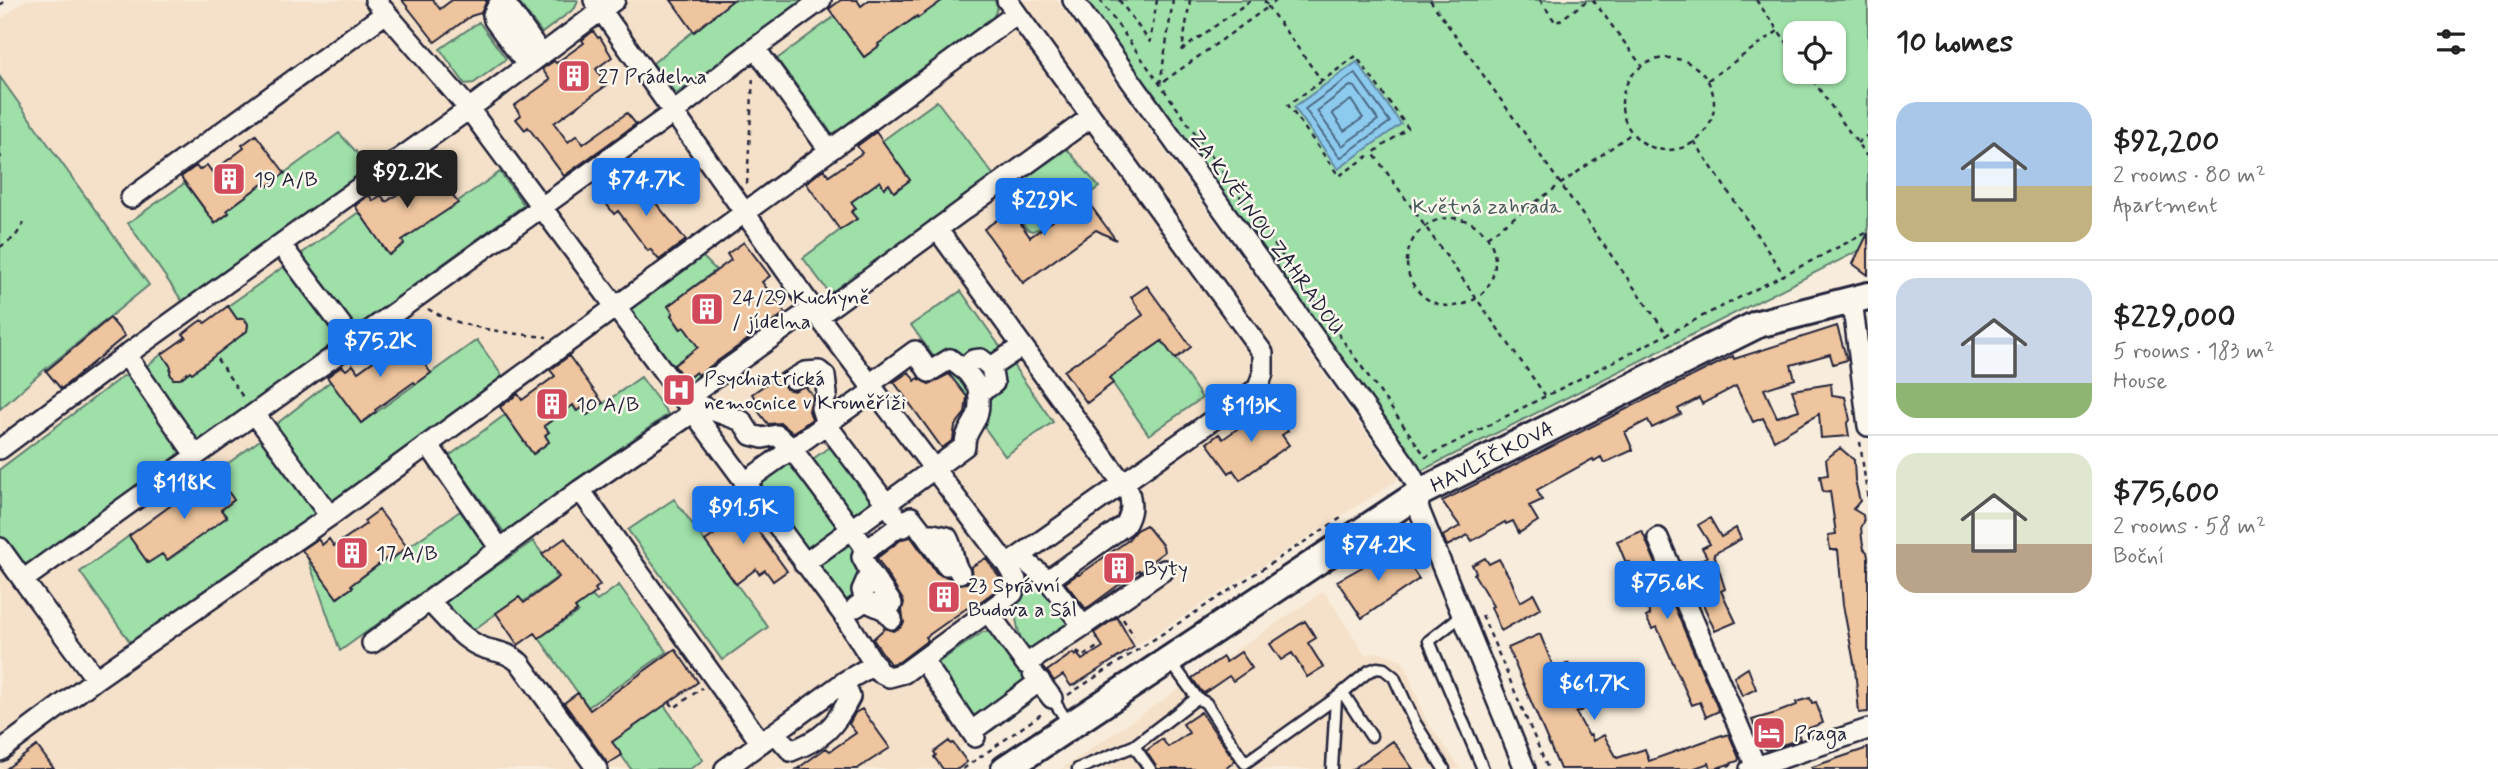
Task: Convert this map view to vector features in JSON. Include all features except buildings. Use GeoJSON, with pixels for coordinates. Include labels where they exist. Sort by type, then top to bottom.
{"type":"FeatureCollection","features":[{"type":"Feature","properties":{"kind":"street"},"geometry":{"type":"LineString","coordinates":[[23,580],[674,113],[755,48],[821,0]]}},
{"type":"Feature","properties":{"kind":"street","name":"ZA KVĚTNOU ZAHRADOU"},"geometry":{"type":"LineString","coordinates":[[1073,0],[1405,464],[1421,492]]}},
{"type":"Feature","properties":{"kind":"street"},"geometry":{"type":"LineString","coordinates":[[0,449],[469,109],[603,3],[674,113],[815,312],[934,470],[1013,561],[1048,580],[1083,626]]}},
{"type":"Feature","properties":{"kind":"street"},"geometry":{"type":"LineString","coordinates":[[131,198],[380,6],[469,109],[804,564],[844,614],[879,672],[889,677],[904,673],[1013,593],[1016,580],[1013,561]]}},
{"type":"Feature","properties":{"kind":"street"},"geometry":{"type":"LineString","coordinates":[[0,751],[96,679],[330,516],[830,150],[1011,7],[1263,353],[1263,373],[1258,388],[1013,561]]}},
{"type":"Feature","properties":{"kind":"street"},"geometry":{"type":"LineString","coordinates":[[755,48],[830,150]]}},
{"type":"Feature","properties":{"kind":"street"},"geometry":{"type":"LineString","coordinates":[[372,643],[815,312],[937,229],[1091,117]]}},
{"type":"Feature","properties":{"kind":"street"},"geometry":{"type":"LineString","coordinates":[[937,229],[1129,492],[1132,504],[1125,525],[1048,580]]}},
{"type":"Feature","properties":{"kind":"street"},"geometry":{"type":"LineString","coordinates":[[281,245],[354,342]]}},
{"type":"Feature","properties":{"kind":"street"},"geometry":{"type":"LineString","coordinates":[[1860,298],[1868,426]]}},
{"type":"Feature","properties":{"kind":"street","name":"HAVLÍČKOVA"},"geometry":{"type":"LineString","coordinates":[[1005,769],[1059,709],[1169,660],[1421,492],[1758,324],[1860,298]]}},
{"type":"Feature","properties":{"kind":"street"},"geometry":{"type":"LineString","coordinates":[[744,483],[826,424],[915,351],[929,372],[950,359],[972,380],[986,388],[994,383],[991,367],[1022,346]]}},
{"type":"Feature","properties":{"kind":"street"},"geometry":{"type":"LineString","coordinates":[[127,355],[196,456]]}},
{"type":"Feature","properties":{"kind":"street"},"geometry":{"type":"LineString","coordinates":[[793,379],[805,372],[819,371],[825,376],[827,394],[821,408],[826,424],[903,526]]}},
{"type":"Feature","properties":{"kind":"street"},"geometry":{"type":"LineString","coordinates":[[804,564],[965,446],[965,436],[978,415],[980,402],[972,380]]}},
{"type":"Feature","properties":{"kind":"street"},"geometry":{"type":"LineString","coordinates":[[688,406],[742,421],[751,435],[763,438],[777,435],[792,449],[867,550]]}},
{"type":"Feature","properties":{"kind":"street"},"geometry":{"type":"LineString","coordinates":[[255,414],[330,516]]}},
{"type":"Feature","properties":{"kind":"street"},"geometry":{"type":"LineString","coordinates":[[428,444],[500,549]]}},
{"type":"Feature","properties":{"kind":"street"},"geometry":{"type":"LineString","coordinates":[[580,490],[715,679],[768,738],[791,751],[812,743],[830,730],[850,697],[844,682]]}},
{"type":"Feature","properties":{"kind":"street"},"geometry":{"type":"LineString","coordinates":[[1421,492],[1418,507],[1525,769]]}},
{"type":"Feature","properties":{"kind":"street"},"geometry":{"type":"LineString","coordinates":[[870,572],[862,590],[866,601],[889,615],[892,604],[862,557],[867,550],[903,526],[911,517],[924,534],[947,537],[957,568]]}},
{"type":"Feature","properties":{"kind":"street"},"geometry":{"type":"LineString","coordinates":[[1658,538],[1748,766],[1868,729]]}},
{"type":"Feature","properties":{"kind":"street"},"geometry":{"type":"LineString","coordinates":[[0,548],[96,679]]}},
{"type":"Feature","properties":{"kind":"street"},"geometry":{"type":"LineString","coordinates":[[1026,664],[1164,570]]}},
{"type":"Feature","properties":{"kind":"street"},"geometry":{"type":"LineString","coordinates":[[429,601],[478,646],[506,653],[520,663],[597,769]]}},
{"type":"Feature","properties":{"kind":"street"},"geometry":{"type":"LineString","coordinates":[[844,614],[866,601]]}},
{"type":"Feature","properties":{"kind":"street"},"geometry":{"type":"LineString","coordinates":[[988,612],[1059,709]]}},
{"type":"Feature","properties":{"kind":"street"},"geometry":{"type":"LineString","coordinates":[[923,660],[974,734],[1040,681]]}},
{"type":"Feature","properties":{"kind":"street"},"geometry":{"type":"LineString","coordinates":[[725,769],[844,682],[875,664]]}},
{"type":"Feature","properties":{"kind":"lane"},"geometry":{"type":"LineString","coordinates":[[1461,616],[1429,641],[1483,769]]}},
{"type":"Feature","properties":{"kind":"lane"},"geometry":{"type":"LineString","coordinates":[[1169,660],[1197,698],[1206,703],[1245,762],[1339,696],[1369,671],[1384,669],[1394,677],[1415,723],[1444,769]]}},
{"type":"Feature","properties":{"kind":"lane"},"geometry":{"type":"LineString","coordinates":[[1339,696],[1371,736]]}},
{"type":"Feature","properties":{"kind":"lane"},"geometry":{"type":"LineString","coordinates":[[1332,769],[1339,696]]}},
{"type":"Feature","properties":{"kind":"lane"},"geometry":{"type":"LineString","coordinates":[[1078,769],[1134,746],[1197,698]]}},
{"type":"Feature","properties":{"kind":"lane"},"geometry":{"type":"LineString","coordinates":[[1134,746],[1150,769]]}},
{"type":"Feature","properties":{"kind":"path"},"geometry":{"type":"LineString","coordinates":[[0,5],[7,0]]}},
{"type":"Feature","properties":{"kind":"path"},"geometry":{"type":"LineString","coordinates":[[1100,0],[1426,457],[1868,232]]}},
{"type":"Feature","properties":{"kind":"path"},"geometry":{"type":"LineString","coordinates":[[1119,0],[1150,42],[1157,0]]}},
{"type":"Feature","properties":{"kind":"path"},"geometry":{"type":"LineString","coordinates":[[1160,84],[1174,0]]}},
{"type":"Feature","properties":{"kind":"path"},"geometry":{"type":"LineString","coordinates":[[1190,0],[1182,50],[1251,0]]}},
{"type":"Feature","properties":{"kind":"path"},"geometry":{"type":"LineString","coordinates":[[1264,0],[1322,81]]}},
{"type":"Feature","properties":{"kind":"path"},"geometry":{"type":"LineString","coordinates":[[1160,84],[1278,0]]}},
{"type":"Feature","properties":{"kind":"path"},"geometry":{"type":"LineString","coordinates":[[1430,0],[1667,334]]}},
{"type":"Feature","properties":{"kind":"path"},"geometry":{"type":"LineString","coordinates":[[1540,0],[1556,23],[1588,0]]}},
{"type":"Feature","properties":{"kind":"path"},"geometry":{"type":"LineString","coordinates":[[1594,0],[1641,65]]}},
{"type":"Feature","properties":{"kind":"path"},"geometry":{"type":"LineString","coordinates":[[1756,0],[1783,38]]}},
{"type":"Feature","properties":{"kind":"path"},"geometry":{"type":"LineString","coordinates":[[1708,80],[1778,31]]}},
{"type":"Feature","properties":{"kind":"path"},"geometry":{"type":"LineString","coordinates":[[745,212],[755,48]]}},
{"type":"Feature","properties":{"kind":"path"},"geometry":{"type":"LineString","coordinates":[[1356,56],[1408,128],[1373,153],[1339,177],[1288,105],[1356,56]]}},
{"type":"Feature","properties":{"kind":"path"},"geometry":{"type":"LineString","coordinates":[[1660,58],[1680,59],[1698,69],[1708,80],[1713,91],[1712,110],[1705,131],[1694,141],[1676,149],[1661,149],[1640,141],[1623,117],[1622,98],[1628,81],[1641,65],[1660,58]]}},
{"type":"Feature","properties":{"kind":"path"},"geometry":{"type":"LineString","coordinates":[[1815,84],[1868,158]]}},
{"type":"Feature","properties":{"kind":"path"},"geometry":{"type":"LineString","coordinates":[[1487,237],[1632,133]]}},
{"type":"Feature","properties":{"kind":"path"},"geometry":{"type":"LineString","coordinates":[[1857,143],[1868,135]]}},
{"type":"Feature","properties":{"kind":"path"},"geometry":{"type":"LineString","coordinates":[[1694,141],[1784,275]]}},
{"type":"Feature","properties":{"kind":"path"},"geometry":{"type":"LineString","coordinates":[[1373,153],[1545,395]]}},
{"type":"Feature","properties":{"kind":"path"},"geometry":{"type":"LineString","coordinates":[[1444,218],[1463,219],[1480,229],[1487,237],[1493,249],[1493,275],[1487,287],[1477,297],[1466,303],[1441,305],[1419,293],[1408,270],[1407,258],[1416,234],[1444,218]]}},
{"type":"Feature","properties":{"kind":"path"},"geometry":{"type":"LineString","coordinates":[[0,247],[15,237],[24,223]]}},
{"type":"Feature","properties":{"kind":"path"},"geometry":{"type":"LineString","coordinates":[[414,299],[431,312],[465,323],[510,333],[571,339]]}},
{"type":"Feature","properties":{"kind":"path"},"geometry":{"type":"LineString","coordinates":[[217,359],[255,414]]}},
{"type":"Feature","properties":{"kind":"path"},"geometry":{"type":"LineString","coordinates":[[1482,615],[1548,769]]}},
{"type":"Feature","properties":{"kind":"path"},"geometry":{"type":"LineString","coordinates":[[670,702],[674,708],[715,679]]}},
{"type":"Feature","properties":{"kind":"path"},"geometry":{"type":"LineString","coordinates":[[694,684],[698,691]]}},
{"type":"Feature","properties":{"kind":"path"},"geometry":{"type":"LineString","coordinates":[[963,769],[1059,709]]}},
{"type":"Feature","properties":{"kind":"path"},"geometry":{"type":"LineString","coordinates":[[1718,769],[1748,766]]}},
{"type":"Feature","properties":{"kind":"shaded area","name":"Psychiatrická nemocnice v Kroměříži"},"geometry":{"type":"Polygon","coordinates":[[[25,0],[1057,0],[1398,478],[1076,684],[1070,684],[1062,675],[959,749],[965,763],[958,769],[0,769],[0,409],[148,285],[0,77],[0,20],[25,0]]]}},
{"type":"Feature","properties":{"kind":"shaded area"},"geometry":{"type":"Polygon","coordinates":[[[1324,591],[1365,655],[1377,652],[1402,661],[1426,720],[1461,769],[1061,769],[1324,591]]]}},
{"type":"Feature","properties":{"kind":"green space"},"geometry":{"type":"Polygon","coordinates":[[[517,0],[578,1],[575,8],[542,33],[517,0]]]}},
{"type":"Feature","properties":{"kind":"green space"},"geometry":{"type":"Polygon","coordinates":[[[733,0],[805,0],[676,94],[653,63],[733,0]]]}},
{"type":"Feature","properties":{"kind":"green space"},"geometry":{"type":"Polygon","coordinates":[[[943,0],[994,0],[998,6],[991,23],[833,135],[777,59],[835,16],[864,57],[879,46],[877,43],[943,0]]]}},
{"type":"Feature","properties":{"kind":"green space","name":"Květná zahrada"},"geometry":{"type":"Polygon","coordinates":[[[1085,0],[1868,0],[1868,246],[1421,471],[1085,0]]]}},
{"type":"Feature","properties":{"kind":"green space"},"geometry":{"type":"Polygon","coordinates":[[[479,22],[506,59],[474,83],[465,84],[440,49],[479,22]]]}},
{"type":"Feature","properties":{"kind":"green space"},"geometry":{"type":"Polygon","coordinates":[[[0,77],[149,285],[0,409],[0,77]]]}},
{"type":"Feature","properties":{"kind":"green space"},"geometry":{"type":"Polygon","coordinates":[[[937,101],[995,177],[831,295],[803,258],[856,218],[851,212],[856,208],[851,202],[880,181],[884,188],[889,184],[894,191],[910,180],[882,141],[937,101]]]}},
{"type":"Feature","properties":{"kind":"green space"},"geometry":{"type":"Polygon","coordinates":[[[339,133],[371,168],[183,302],[128,223],[185,183],[215,224],[229,213],[227,210],[265,182],[268,185],[339,133]]]}},
{"type":"Feature","properties":{"kind":"green space"},"geometry":{"type":"Polygon","coordinates":[[[1067,149],[1099,187],[1038,229],[1027,229],[1000,196],[1067,149]]]}},
{"type":"Feature","properties":{"kind":"green space"},"geometry":{"type":"Polygon","coordinates":[[[500,172],[524,205],[355,328],[301,254],[359,212],[390,254],[404,244],[402,240],[500,172]]]}},
{"type":"Feature","properties":{"kind":"green space"},"geometry":{"type":"Polygon","coordinates":[[[702,256],[716,270],[668,306],[680,329],[684,327],[689,334],[711,338],[672,366],[683,382],[696,372],[701,380],[688,390],[625,311],[702,256]]]}},
{"type":"Feature","properties":{"kind":"green space"},"geometry":{"type":"Polygon","coordinates":[[[286,265],[341,337],[196,445],[144,368],[162,354],[171,367],[170,373],[174,379],[180,379],[190,371],[192,373],[247,331],[245,318],[237,319],[228,306],[286,265]]]}},
{"type":"Feature","properties":{"kind":"green space"},"geometry":{"type":"Polygon","coordinates":[[[961,291],[1053,422],[1005,456],[911,325],[961,291]]]}},
{"type":"Feature","properties":{"kind":"green space"},"geometry":{"type":"Polygon","coordinates":[[[477,340],[503,377],[331,502],[274,426],[331,381],[361,423],[477,340]]]}},
{"type":"Feature","properties":{"kind":"green space"},"geometry":{"type":"Polygon","coordinates":[[[1163,340],[1202,398],[1149,435],[1109,378],[1163,340]]]}},
{"type":"Feature","properties":{"kind":"green space"},"geometry":{"type":"Polygon","coordinates":[[[123,376],[130,377],[180,447],[176,463],[29,567],[22,567],[0,536],[0,469],[123,376]]]}},
{"type":"Feature","properties":{"kind":"green space"},"geometry":{"type":"Polygon","coordinates":[[[641,377],[668,414],[504,532],[449,456],[505,415],[534,454],[549,442],[545,435],[549,432],[544,426],[573,405],[576,411],[582,408],[587,415],[641,377]]]}},
{"type":"Feature","properties":{"kind":"green space"},"geometry":{"type":"Polygon","coordinates":[[[264,437],[319,511],[133,646],[80,572],[129,536],[148,563],[162,554],[168,560],[187,547],[181,539],[206,532],[226,517],[221,510],[234,500],[215,473],[264,437]]]}},
{"type":"Feature","properties":{"kind":"green space"},"geometry":{"type":"Polygon","coordinates":[[[838,441],[885,504],[852,528],[806,464],[838,441]]]}},
{"type":"Feature","properties":{"kind":"green space"},"geometry":{"type":"Polygon","coordinates":[[[792,451],[849,529],[808,559],[750,482],[792,451]]]}},
{"type":"Feature","properties":{"kind":"green space"},"geometry":{"type":"Polygon","coordinates":[[[674,499],[768,627],[722,660],[628,530],[674,499]]]}},
{"type":"Feature","properties":{"kind":"green space"},"geometry":{"type":"Polygon","coordinates":[[[460,511],[486,546],[340,651],[307,556],[338,598],[352,587],[351,585],[390,557],[460,511]]]}},
{"type":"Feature","properties":{"kind":"green space"},"geometry":{"type":"Polygon","coordinates":[[[851,532],[863,564],[863,572],[859,589],[845,610],[811,562],[851,532]]]}},
{"type":"Feature","properties":{"kind":"green space"},"geometry":{"type":"Polygon","coordinates":[[[533,541],[555,571],[556,578],[523,602],[519,597],[468,634],[439,606],[533,541]]]}},
{"type":"Feature","properties":{"kind":"green space"},"geometry":{"type":"Polygon","coordinates":[[[1040,577],[1079,623],[1030,654],[1018,630],[1016,595],[1018,586],[1040,577]]]}},
{"type":"Feature","properties":{"kind":"green space"},"geometry":{"type":"Polygon","coordinates":[[[619,585],[667,652],[588,707],[539,638],[578,612],[572,604],[592,596],[597,601],[619,585]]]}},
{"type":"Feature","properties":{"kind":"green space"},"geometry":{"type":"Polygon","coordinates":[[[990,631],[1038,691],[1031,697],[1032,701],[991,731],[988,729],[981,732],[933,666],[983,632],[990,631]]]}},
{"type":"Feature","properties":{"kind":"green space"},"geometry":{"type":"Polygon","coordinates":[[[664,705],[703,760],[690,769],[631,769],[612,742],[664,705]]]}},
{"type":"Feature","properties":{"kind":"water"},"geometry":{"type":"Polygon","coordinates":[[[1357,62],[1401,124],[1338,169],[1294,107],[1357,62]]]}},
{"type":"Feature","properties":{"kind":"place","name":"27 Prádelna"},"geometry":{"type":"Point","coordinates":[574,76]}},
{"type":"Feature","properties":{"kind":"place","name":"19 A/B"},"geometry":{"type":"Point","coordinates":[229,179]}},
{"type":"Feature","properties":{"kind":"place","name":"24/29 Kuchyně / jídelna"},"geometry":{"type":"Point","coordinates":[707,309]}},
{"type":"Feature","properties":{"kind":"place","name":"Psychiatrická nemocnice v Kroměříži"},"geometry":{"type":"Point","coordinates":[679,390]}},
{"type":"Feature","properties":{"kind":"place","name":"10 A/B"},"geometry":{"type":"Point","coordinates":[552,404]}},
{"type":"Feature","properties":{"kind":"place","name":"17 A/B"},"geometry":{"type":"Point","coordinates":[352,553]}},
{"type":"Feature","properties":{"kind":"place","name":"Byty"},"geometry":{"type":"Point","coordinates":[1119,568]}},
{"type":"Feature","properties":{"kind":"place","name":"23 Správní Budova a Sál"},"geometry":{"type":"Point","coordinates":[944,597]}},
{"type":"Feature","properties":{"kind":"place","name":"Praga"},"geometry":{"type":"Point","coordinates":[1769,733]}}]}
